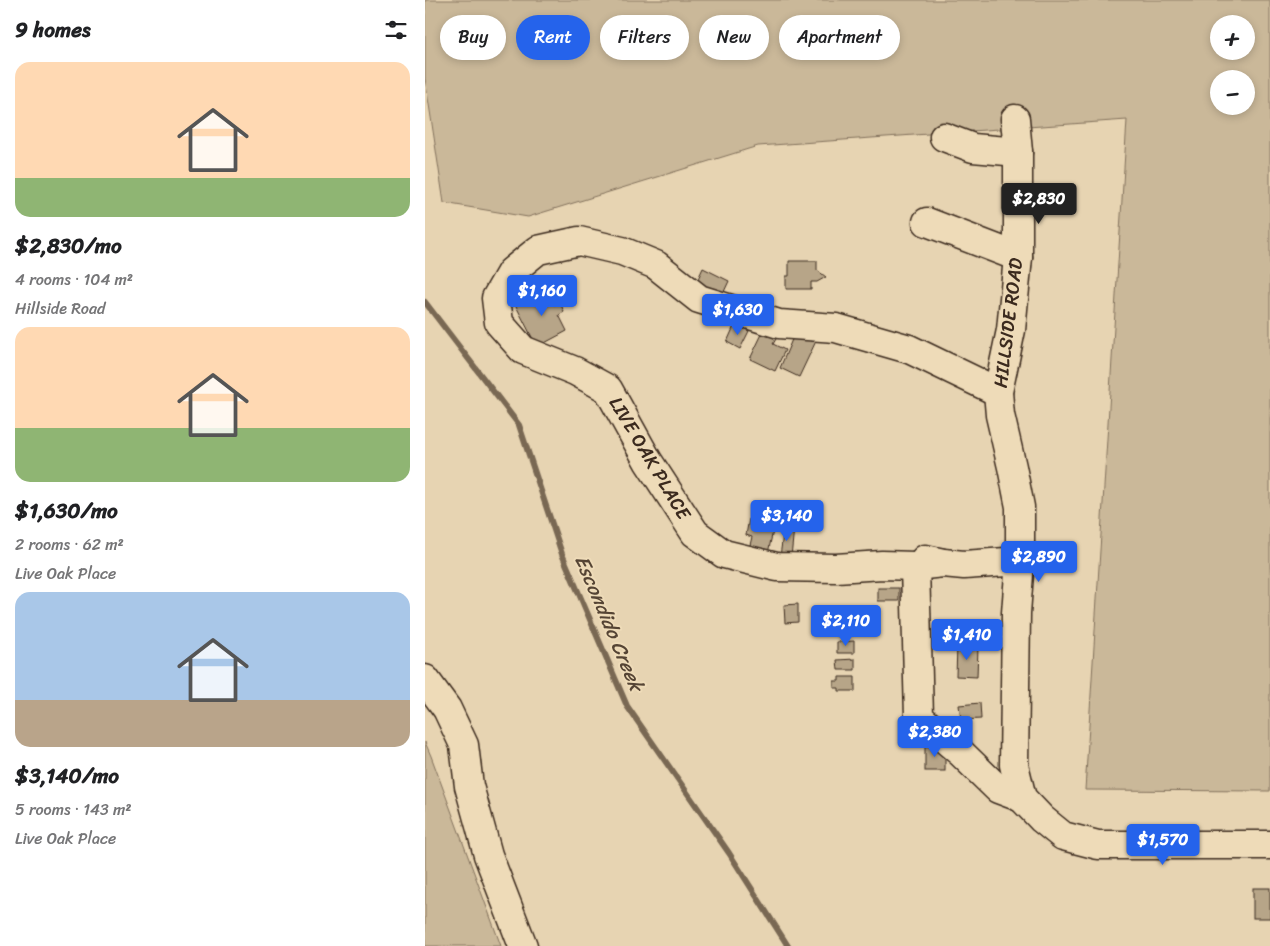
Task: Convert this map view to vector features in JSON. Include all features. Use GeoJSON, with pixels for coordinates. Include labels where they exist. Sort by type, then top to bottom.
{"type":"FeatureCollection","features":[{"type":"Feature","properties":{"kind":"street","name":"HILLSIDE ROAD"},"geometry":{"type":"LineString","coordinates":[[1015,120],[1017,152],[1017,257],[1011,330],[997,392],[1019,507],[1020,561],[1016,613],[1014,765],[1022,798],[1042,819],[1063,836],[1098,845],[1270,845]]}},
{"type":"Feature","properties":{"kind":"street"},"geometry":{"type":"LineString","coordinates":[[945,137],[973,148],[1017,152]]}},
{"type":"Feature","properties":{"kind":"street"},"geometry":{"type":"LineString","coordinates":[[927,222],[1017,257]]}},
{"type":"Feature","properties":{"kind":"street","name":"LIVE OAK PLACE"},"geometry":{"type":"LineString","coordinates":[[943,563],[915,566],[882,565],[836,568],[777,567],[724,554],[695,533],[648,461],[608,389],[575,371],[523,350],[499,323],[495,298],[511,272],[538,250],[579,241],[622,252],[656,265],[699,299],[779,324],[836,328],[909,348],[997,392]]}},
{"type":"Feature","properties":{"kind":"street"},"geometry":{"type":"LineString","coordinates":[[870,547],[943,563],[965,565],[1020,561]]}},
{"type":"Feature","properties":{"kind":"street"},"geometry":{"type":"LineString","coordinates":[[915,566],[919,717],[960,752],[998,789],[1022,798]]}},
{"type":"Feature","properties":{"kind":"street"},"geometry":{"type":"LineString","coordinates":[[425,678],[447,709],[464,745],[469,786],[488,855],[523,946]]}},
{"type":"Feature","properties":{"kind":"shaded area"},"geometry":{"type":"Polygon","coordinates":[[[425,0],[1270,0],[1270,791],[1085,790],[1127,120],[758,146],[528,217],[444,203],[425,78],[425,0]]]}},
{"type":"Feature","properties":{"kind":"shaded area"},"geometry":{"type":"Polygon","coordinates":[[[425,742],[431,756],[501,946],[425,946],[425,742]]]}},
{"type":"Feature","properties":{"kind":"building"},"geometry":{"type":"Polygon","coordinates":[[[789,261],[817,261],[817,270],[826,277],[817,282],[811,282],[811,289],[786,289],[786,276],[789,276],[789,261]]]}},
{"type":"Feature","properties":{"kind":"building"},"geometry":{"type":"Polygon","coordinates":[[[703,268],[729,281],[722,296],[696,283],[703,268]]]}},
{"type":"Feature","properties":{"kind":"building"},"geometry":{"type":"Polygon","coordinates":[[[546,288],[554,305],[560,302],[564,312],[559,315],[567,331],[537,347],[515,304],[546,288]]]}},
{"type":"Feature","properties":{"kind":"building"},"geometry":{"type":"Polygon","coordinates":[[[735,324],[749,331],[740,349],[727,342],[735,324]]]}},
{"type":"Feature","properties":{"kind":"building"},"geometry":{"type":"Polygon","coordinates":[[[796,330],[817,339],[799,377],[780,368],[796,330]]]}},
{"type":"Feature","properties":{"kind":"building"},"geometry":{"type":"Polygon","coordinates":[[[763,332],[776,339],[773,344],[785,350],[775,371],[750,359],[763,332]]]}},
{"type":"Feature","properties":{"kind":"building"},"geometry":{"type":"Polygon","coordinates":[[[759,518],[775,522],[768,553],[749,549],[752,537],[746,535],[749,519],[758,521],[759,518]]]}},
{"type":"Feature","properties":{"kind":"building"},"geometry":{"type":"Polygon","coordinates":[[[784,526],[794,527],[791,558],[780,557],[784,526]]]}},
{"type":"Feature","properties":{"kind":"building"},"geometry":{"type":"Polygon","coordinates":[[[878,588],[899,588],[899,601],[878,601],[878,588]]]}},
{"type":"Feature","properties":{"kind":"building"},"geometry":{"type":"Polygon","coordinates":[[[798,604],[798,622],[785,623],[784,605],[798,604]]]}},
{"type":"Feature","properties":{"kind":"building"},"geometry":{"type":"Polygon","coordinates":[[[836,624],[854,624],[854,635],[837,636],[836,624]]]}},
{"type":"Feature","properties":{"kind":"building"},"geometry":{"type":"Polygon","coordinates":[[[854,641],[854,653],[837,653],[837,642],[854,641]]]}},
{"type":"Feature","properties":{"kind":"building"},"geometry":{"type":"Polygon","coordinates":[[[957,646],[978,647],[977,677],[956,676],[957,646]]]}},
{"type":"Feature","properties":{"kind":"building"},"geometry":{"type":"Polygon","coordinates":[[[855,659],[855,670],[838,670],[837,660],[855,659]]]}},
{"type":"Feature","properties":{"kind":"building"},"geometry":{"type":"Polygon","coordinates":[[[839,677],[855,677],[855,691],[839,691],[839,688],[834,688],[834,681],[839,681],[839,677]]]}},
{"type":"Feature","properties":{"kind":"building"},"geometry":{"type":"Polygon","coordinates":[[[980,703],[981,719],[961,720],[959,705],[980,703]]]}},
{"type":"Feature","properties":{"kind":"building"},"geometry":{"type":"Polygon","coordinates":[[[925,746],[945,746],[945,771],[925,771],[925,746]]]}},
{"type":"Feature","properties":{"kind":"building"},"geometry":{"type":"Polygon","coordinates":[[[1253,888],[1270,888],[1270,918],[1253,918],[1253,888]]]}},
{"type":"Feature","properties":{"kind":"waterway","name":"Escondido Creek"},"geometry":{"type":"LineString","coordinates":[[425,302],[519,425],[562,554],[627,706],[729,853],[788,946]]}}]}
